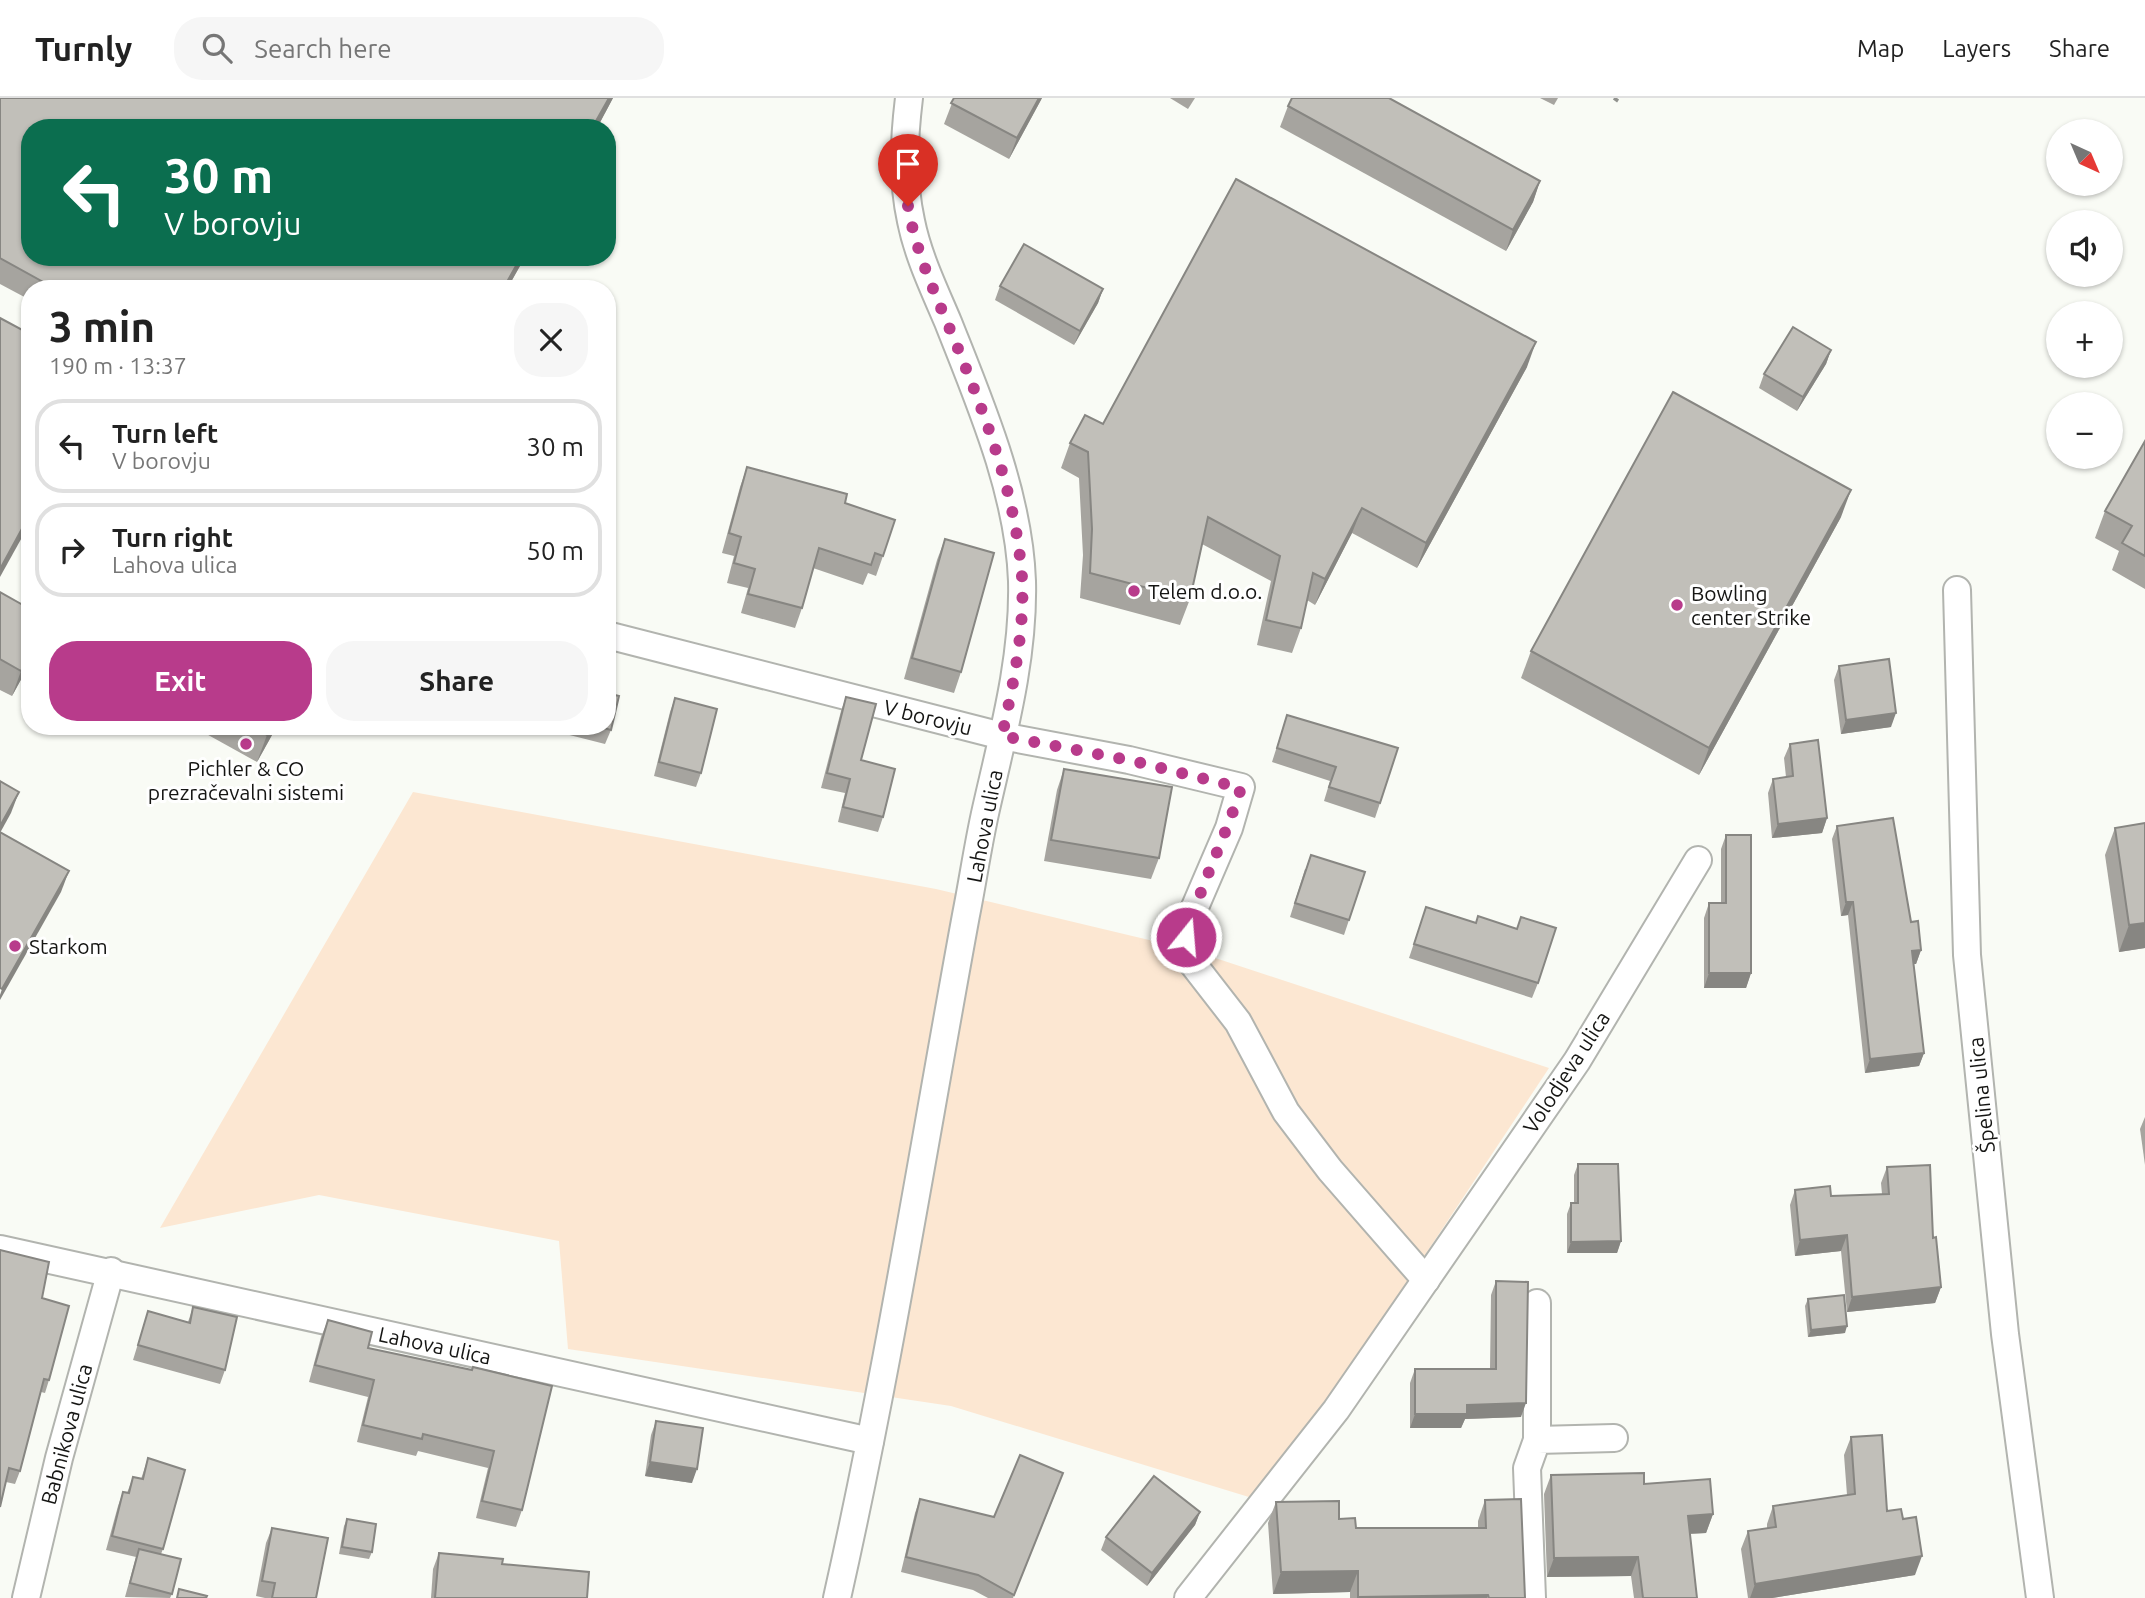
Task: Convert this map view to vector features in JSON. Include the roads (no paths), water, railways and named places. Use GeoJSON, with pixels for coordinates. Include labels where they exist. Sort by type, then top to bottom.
{"type":"FeatureCollection","features":[{"type":"Feature","properties":{"kind":"street","name":"Lahova ulica"},"geometry":{"type":"LineString","coordinates":[[837,1598],[870,1441],[984,816],[1002,736],[1021,619],[1022,577],[1009,498],[997,447],[920,256],[911,222],[905,190],[904,139],[909,98]]}},
{"type":"Feature","properties":{"kind":"street","name":"Špelina ulica"},"geometry":{"type":"LineString","coordinates":[[1957,590],[1967,955],[2033,1596]]}},
{"type":"Feature","properties":{"kind":"street","name":"V borovju"},"geometry":{"type":"LineString","coordinates":[[616,637],[1002,736],[1129,760],[1241,788],[1229,828],[1192,914],[1186,955],[1238,1021],[1286,1112],[1330,1170],[1426,1280]]}},
{"type":"Feature","properties":{"kind":"street","name":"Volodjeva ulica"},"geometry":{"type":"LineString","coordinates":[[1188,1598],[1336,1410],[1577,1060],[1699,860]]}},
{"type":"Feature","properties":{"kind":"street","name":"Lahova ulica"},"geometry":{"type":"LineString","coordinates":[[0,1249],[111,1271],[870,1441]]}},
{"type":"Feature","properties":{"kind":"street","name":"Babnikova ulica"},"geometry":{"type":"LineString","coordinates":[[26,1598],[59,1458],[111,1271]]}},
{"type":"Feature","properties":{"kind":"street"},"geometry":{"type":"LineString","coordinates":[[1532,1598],[1527,1468],[1537,1440],[1537,1303]]}},
{"type":"Feature","properties":{"kind":"street"},"geometry":{"type":"LineString","coordinates":[[1537,1440],[1614,1438]]}},
{"type":"Feature","properties":{"kind":"place","name":"Telem d.o.o."},"geometry":{"type":"Point","coordinates":[1134,591]}},
{"type":"Feature","properties":{"kind":"place","name":"Bowling center Strike"},"geometry":{"type":"Point","coordinates":[1677,605]}},
{"type":"Feature","properties":{"kind":"place","name":"Pichler & CO prezračevalni sistemi"},"geometry":{"type":"Point","coordinates":[246,744]}},
{"type":"Feature","properties":{"kind":"place","name":"Starkom"},"geometry":{"type":"Point","coordinates":[15,946]}}]}
